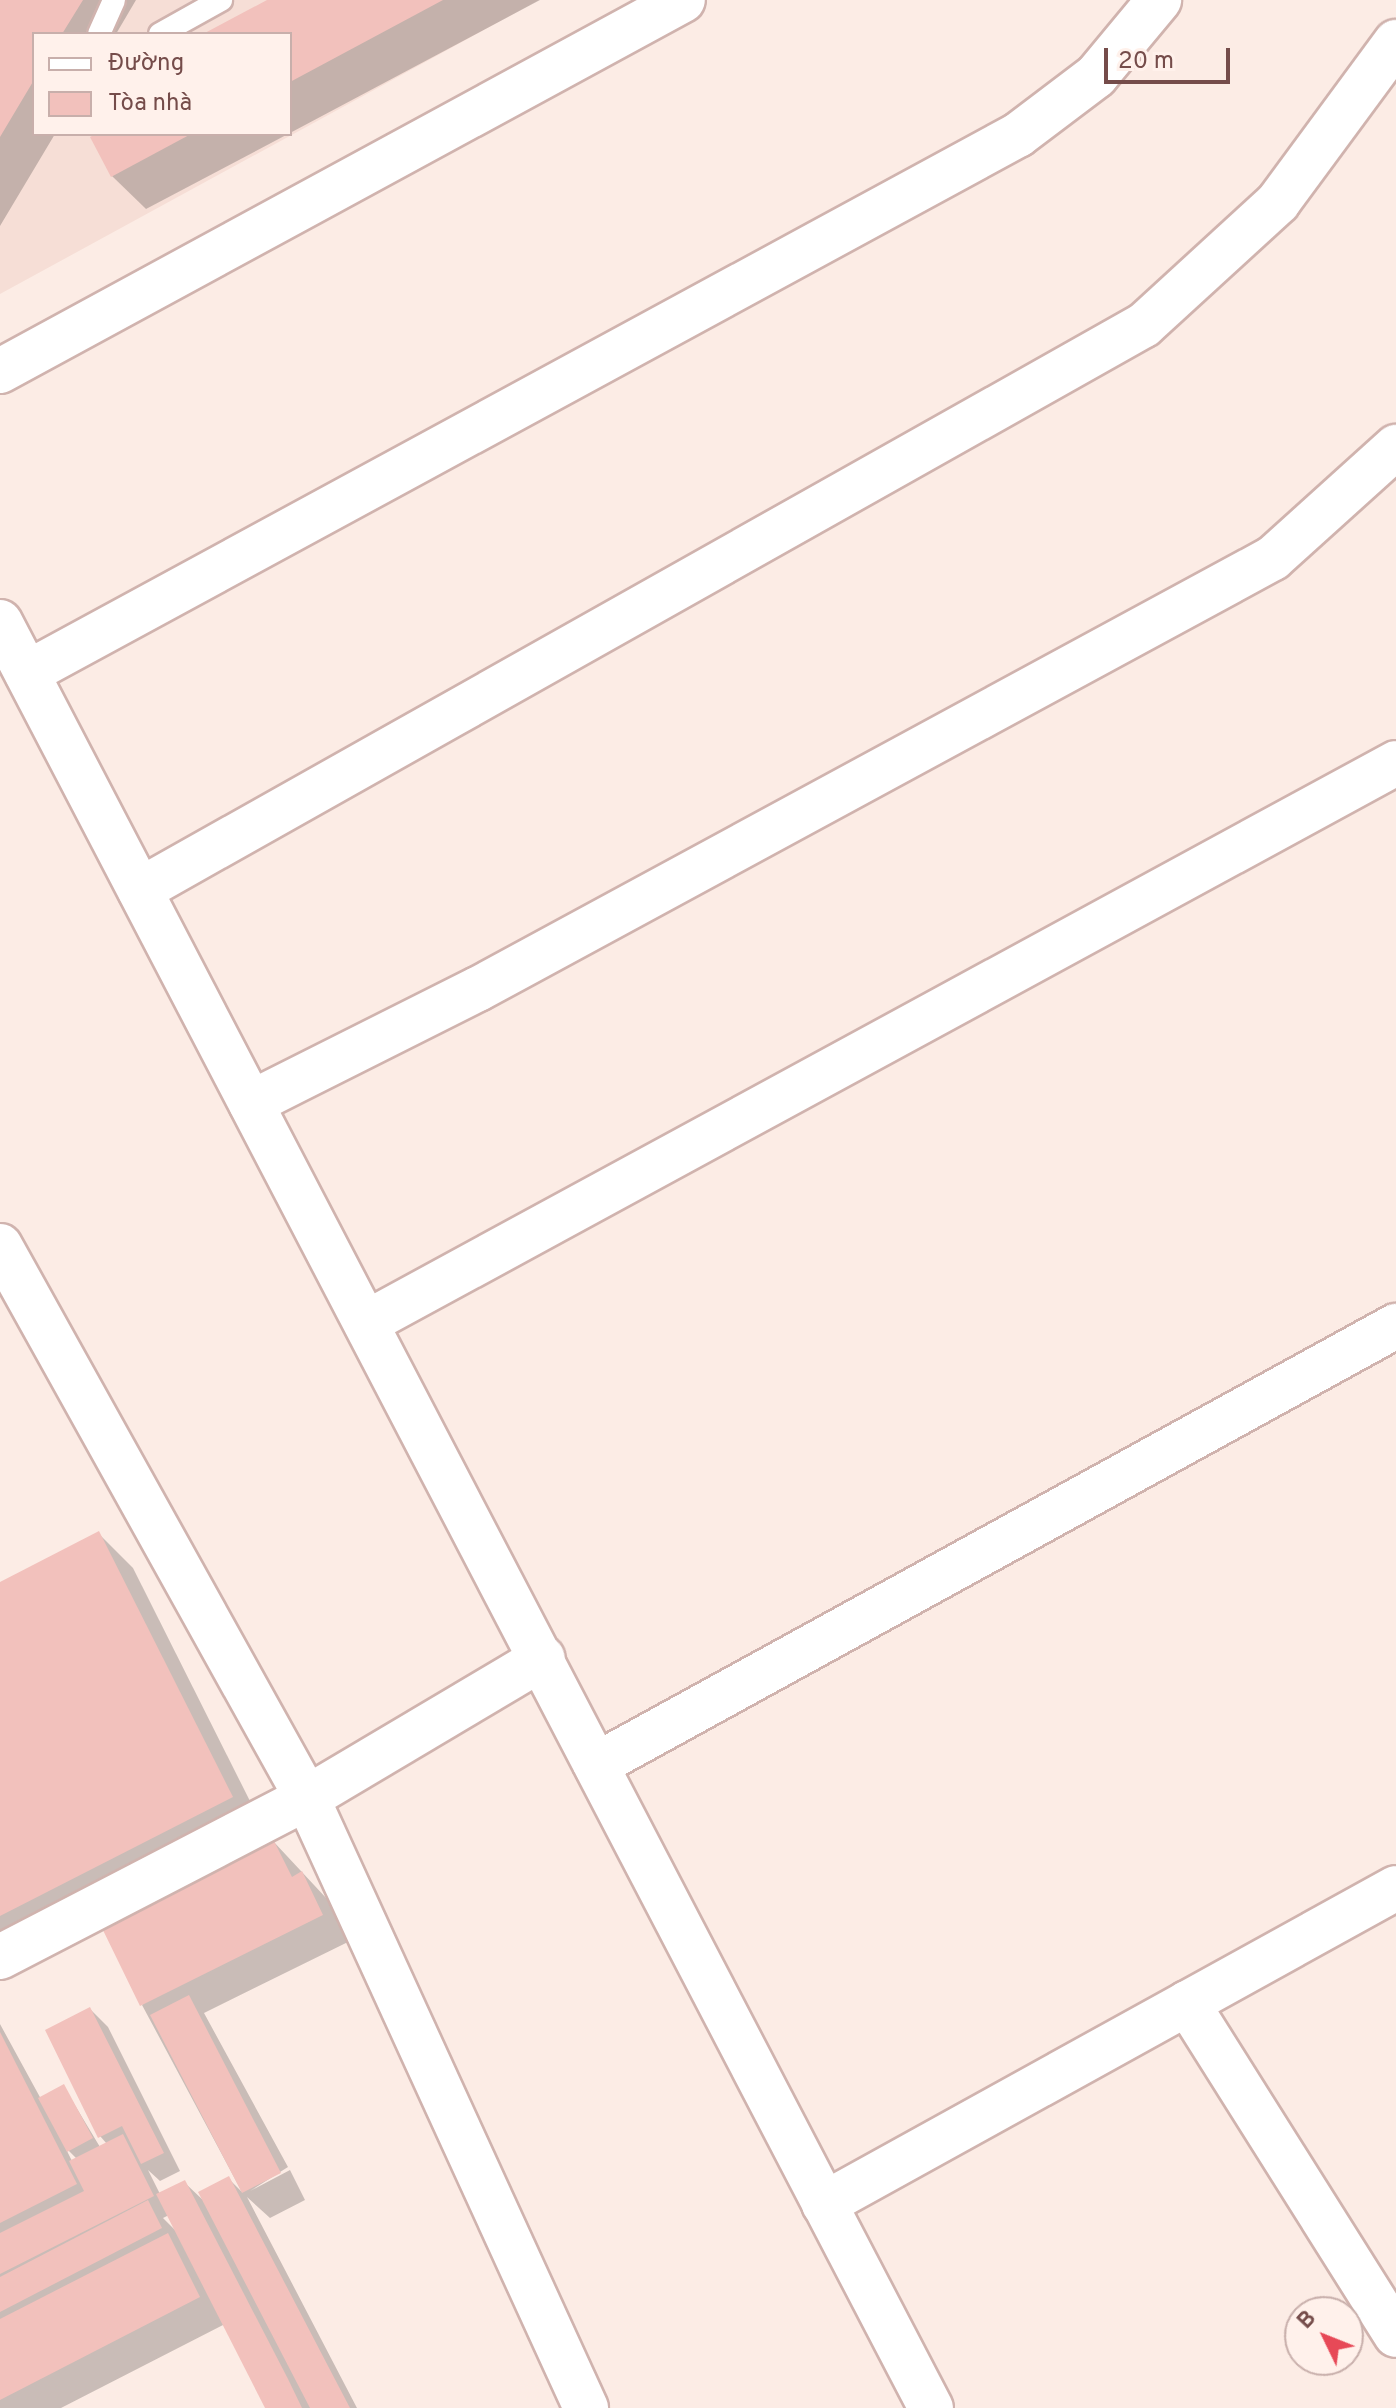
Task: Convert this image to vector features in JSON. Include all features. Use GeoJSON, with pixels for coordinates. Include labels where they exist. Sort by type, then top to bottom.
{"type":"FeatureCollection","features":[{"type":"Feature","properties":{"kind":"street"},"geometry":{"type":"LineString","coordinates":[[0,371],[683,0]]}},
{"type":"Feature","properties":{"kind":"street"},"geometry":{"type":"LineString","coordinates":[[27,673],[1018,135],[1096,76],[1159,0]]}},
{"type":"Feature","properties":{"kind":"street"},"geometry":{"type":"LineString","coordinates":[[140,890],[1144,325],[1278,202],[1396,42]]}},
{"type":"Feature","properties":{"kind":"street"},"geometry":{"type":"LineString","coordinates":[[251,1103],[575,937],[1273,558],[1396,447]]}},
{"type":"Feature","properties":{"kind":"street"},"geometry":{"type":"LineString","coordinates":[[0,622],[543,1658],[931,2408]]}},
{"type":"Feature","properties":{"kind":"street"},"geometry":{"type":"LineString","coordinates":[[366,1323],[1396,763]]}},
{"type":"Feature","properties":{"kind":"street"},"geometry":{"type":"LineString","coordinates":[[0,1246],[307,1798],[586,2408]]}},
{"type":"Feature","properties":{"kind":"street"},"geometry":{"type":"LineString","coordinates":[[596,1765],[1396,1326]]}},
{"type":"Feature","properties":{"kind":"street"},"geometry":{"type":"LineString","coordinates":[[0,1957],[307,1798],[543,1658]]}},
{"type":"Feature","properties":{"kind":"street"},"geometry":{"type":"LineString","coordinates":[[824,2204],[1396,1888]]}},
{"type":"Feature","properties":{"kind":"street"},"geometry":{"type":"LineString","coordinates":[[1187,2003],[1396,2335]]}},
{"type":"Feature","properties":{"kind":"lane"},"geometry":{"type":"LineString","coordinates":[[100,32],[114,0]]}},
{"type":"Feature","properties":{"kind":"lane"},"geometry":{"type":"LineString","coordinates":[[164,32],[221,0]]}},
{"type":"Feature","properties":{"kind":"shaded area"},"geometry":{"type":"Polygon","coordinates":[[[0,0],[539,0],[292,135],[292,32],[32,32],[32,136],[290,136],[0,294],[0,0]]]}},
{"type":"Feature","properties":{"kind":"building"},"geometry":{"type":"Polygon","coordinates":[[[0,0],[83,0],[63,32],[32,32],[32,83],[0,137],[0,0]]]}},
{"type":"Feature","properties":{"kind":"building"},"geometry":{"type":"Polygon","coordinates":[[[267,0],[443,0],[292,81],[292,32],[207,32],[267,0]]]}},
{"type":"Feature","properties":{"kind":"building"},"geometry":{"type":"Polygon","coordinates":[[[92,136],[187,136],[111,177],[92,136]]]}},
{"type":"Feature","properties":{"kind":"building"},"geometry":{"type":"Polygon","coordinates":[[[99,1531],[233,1797],[0,1916],[0,1582],[99,1531]]]}},
{"type":"Feature","properties":{"kind":"building"},"geometry":{"type":"Polygon","coordinates":[[[273,1839],[292,1877],[302,1871],[323,1915],[140,2006],[100,1924],[273,1839]]]}},
{"type":"Feature","properties":{"kind":"building"},"geometry":{"type":"Polygon","coordinates":[[[189,1995],[281,2173],[242,2193],[150,2015],[189,1995]]]}},
{"type":"Feature","properties":{"kind":"building"},"geometry":{"type":"Polygon","coordinates":[[[90,2007],[164,2153],[141,2164],[122,2126],[98,2138],[45,2030],[90,2007]]]}},
{"type":"Feature","properties":{"kind":"building"},"geometry":{"type":"Polygon","coordinates":[[[0,2032],[77,2184],[0,2223],[0,2032]]]}},
{"type":"Feature","properties":{"kind":"building"},"geometry":{"type":"Polygon","coordinates":[[[64,2084],[93,2138],[67,2152],[38,2098],[64,2084]]]}},
{"type":"Feature","properties":{"kind":"building"},"geometry":{"type":"Polygon","coordinates":[[[123,2134],[154,2196],[0,2274],[0,2233],[84,2191],[69,2161],[123,2134]]]}},
{"type":"Feature","properties":{"kind":"building"},"geometry":{"type":"Polygon","coordinates":[[[229,2176],[350,2408],[310,2408],[198,2192],[229,2176]]]}},
{"type":"Feature","properties":{"kind":"building"},"geometry":{"type":"Polygon","coordinates":[[[185,2180],[302,2408],[265,2408],[156,2194],[185,2180]]]}},
{"type":"Feature","properties":{"kind":"building"},"geometry":{"type":"Polygon","coordinates":[[[148,2200],[162,2228],[0,2312],[0,2277],[148,2200]]]}},
{"type":"Feature","properties":{"kind":"building"},"geometry":{"type":"Polygon","coordinates":[[[168,2233],[200,2297],[0,2400],[0,2319],[168,2233]]]}}]}
